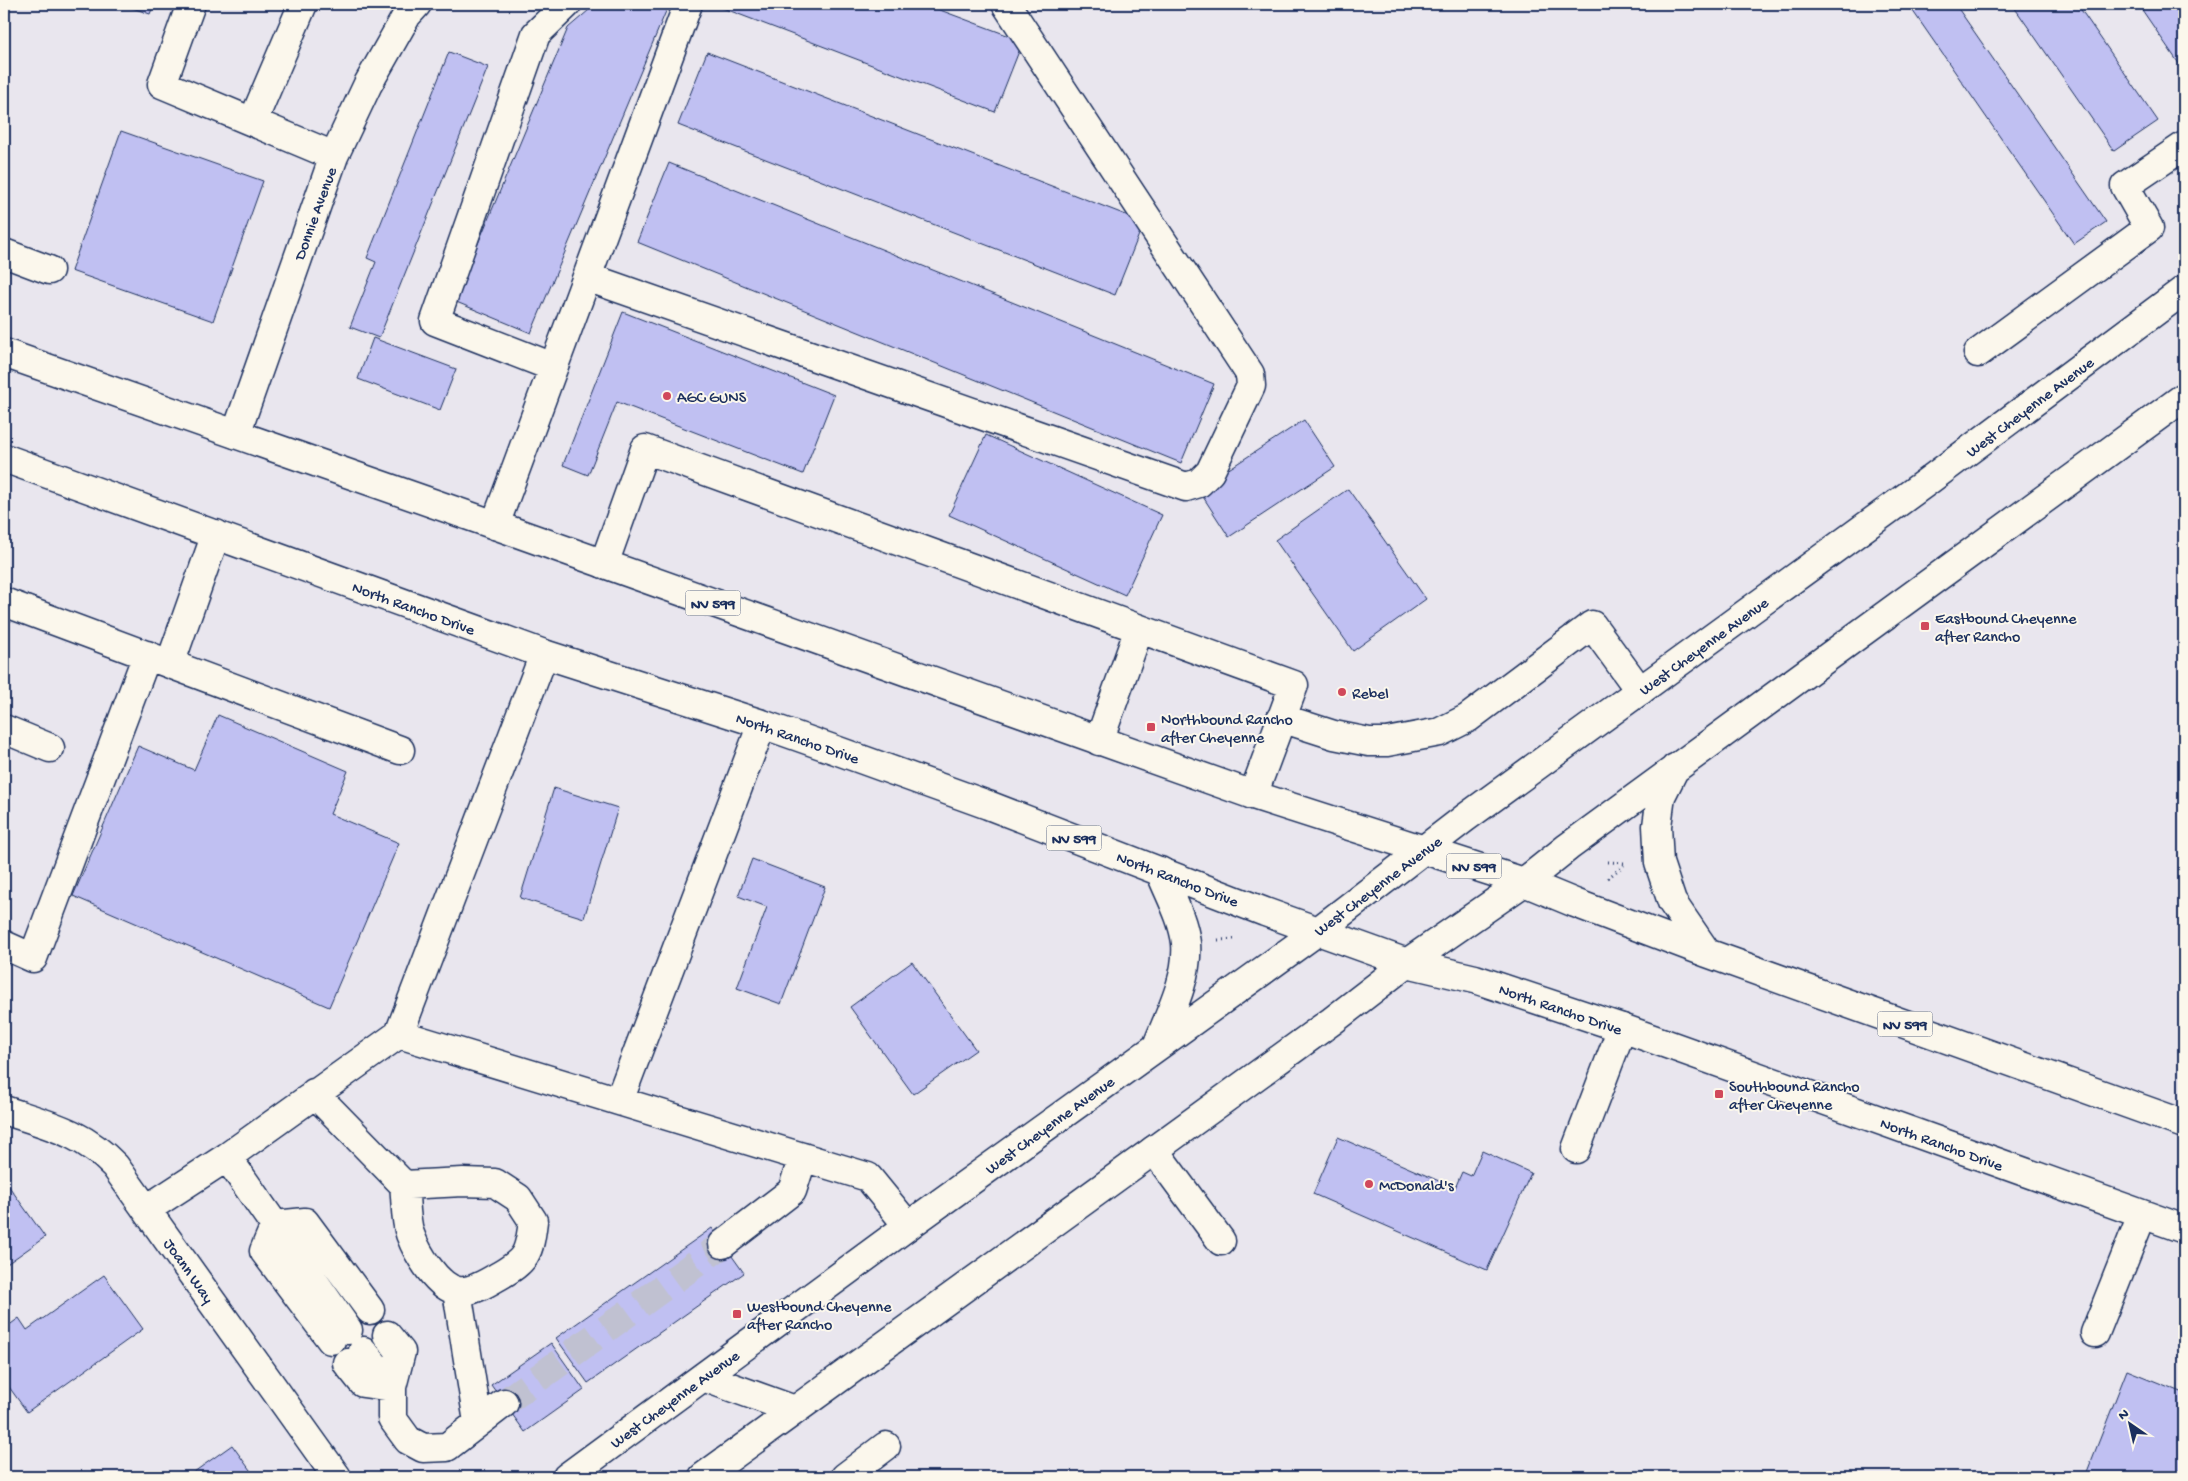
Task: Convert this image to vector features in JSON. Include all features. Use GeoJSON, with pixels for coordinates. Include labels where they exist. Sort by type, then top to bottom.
{"type":"FeatureCollection","features":[{"type":"Feature","properties":{"kind":"main road"},"geometry":{"type":"LineString","coordinates":[[191,4],[162,84],[334,156]]}},
{"type":"Feature","properties":{"kind":"main road"},"geometry":{"type":"LineString","coordinates":[[253,122],[303,4]]}},
{"type":"Feature","properties":{"kind":"main road","name":"Donnie Avenue"},"geometry":{"type":"LineString","coordinates":[[236,434],[334,156],[368,84],[407,14],[417,4]]}},
{"type":"Feature","properties":{"kind":"main road"},"geometry":{"type":"LineString","coordinates":[[553,367],[435,321],[536,34],[567,4]]}},
{"type":"Feature","properties":{"kind":"main road"},"geometry":{"type":"LineString","coordinates":[[495,525],[688,4]]}},
{"type":"Feature","properties":{"kind":"main road"},"geometry":{"type":"LineString","coordinates":[[587,277],[1186,487],[1199,483],[1210,472],[1251,386],[1250,374],[1006,4]]}},
{"type":"Feature","properties":{"kind":"main road"},"geometry":{"type":"LineString","coordinates":[[1978,353],[2149,228],[2125,186],[2184,146]]}},
{"type":"Feature","properties":{"kind":"main road"},"geometry":{"type":"LineString","coordinates":[[4,253],[49,270]]}},
{"type":"Feature","properties":{"kind":"main road","name":"West Cheyenne Avenue"},"geometry":{"type":"LineString","coordinates":[[567,1477],[908,1226],[1318,931],[1424,849],[1928,481],[2184,290]]}},
{"type":"Feature","properties":{"kind":"main road","name":"NV 599"},"geometry":{"type":"LineString","coordinates":[[4,353],[495,525],[1253,795],[1524,882],[1707,953],[2184,1124]]}},
{"type":"Feature","properties":{"kind":"main road"},"geometry":{"type":"LineString","coordinates":[[703,1477],[1332,1021],[1407,963],[1524,882],[1568,846],[2184,397]]}},
{"type":"Feature","properties":{"kind":"main road"},"geometry":{"type":"LineString","coordinates":[[604,564],[645,449],[1294,685],[1253,795]]}},
{"type":"Feature","properties":{"kind":"main road","name":"North Rancho Drive"},"geometry":{"type":"LineString","coordinates":[[4,458],[544,654],[762,724],[988,805],[1407,963],[1475,979],[1622,1028],[2184,1229]]}},
{"type":"Feature","properties":{"kind":"main road"},"geometry":{"type":"LineString","coordinates":[[4,945],[33,958],[158,659],[216,534]]}},
{"type":"Feature","properties":{"kind":"main road"},"geometry":{"type":"LineString","coordinates":[[4,602],[400,750]]}},
{"type":"Feature","properties":{"kind":"main road"},"geometry":{"type":"LineString","coordinates":[[1281,718],[1334,735],[1369,742],[1387,742],[1440,732],[1468,718],[1592,625],[1640,691]]}},
{"type":"Feature","properties":{"kind":"main road"},"geometry":{"type":"LineString","coordinates":[[1099,741],[1139,628]]}},
{"type":"Feature","properties":{"kind":"main road"},"geometry":{"type":"LineString","coordinates":[[147,1209],[226,1157],[399,1034],[544,654]]}},
{"type":"Feature","properties":{"kind":"main road"},"geometry":{"type":"LineString","coordinates":[[619,1101],[762,724]]}},
{"type":"Feature","properties":{"kind":"main road"},"geometry":{"type":"LineString","coordinates":[[4,729],[50,748]]}},
{"type":"Feature","properties":{"kind":"main road"},"geometry":{"type":"LineString","coordinates":[[1676,768],[1661,796],[1656,826],[1659,863],[1672,902],[1707,953]]}},
{"type":"Feature","properties":{"kind":"main road"},"geometry":{"type":"LineString","coordinates":[[1157,1046],[1184,970],[1186,944],[1180,921],[1160,871]]}},
{"type":"Feature","properties":{"kind":"main road"},"geometry":{"type":"LineString","coordinates":[[1576,1149],[1622,1028]]}},
{"type":"Feature","properties":{"kind":"main road"},"geometry":{"type":"LineString","coordinates":[[399,1034],[868,1177],[908,1226]]}},
{"type":"Feature","properties":{"kind":"main road"},"geometry":{"type":"LineString","coordinates":[[314,1093],[404,1185],[410,1233],[421,1257],[438,1280],[457,1291],[470,1290],[518,1265],[530,1246],[533,1220],[518,1198],[495,1184],[463,1182],[404,1185]]}},
{"type":"Feature","properties":{"kind":"main road","name":"Joann Way"},"geometry":{"type":"LineString","coordinates":[[4,1110],[74,1134],[100,1151],[115,1166],[337,1477]]}},
{"type":"Feature","properties":{"kind":"main road"},"geometry":{"type":"LineString","coordinates":[[1154,1150],[1221,1241]]}},
{"type":"Feature","properties":{"kind":"main road"},"geometry":{"type":"LineString","coordinates":[[226,1157],[275,1225]]}},
{"type":"Feature","properties":{"kind":"main road"},"geometry":{"type":"LineString","coordinates":[[723,1244],[792,1191],[803,1157]]}},
{"type":"Feature","properties":{"kind":"main road"},"geometry":{"type":"LineString","coordinates":[[2095,1333],[2142,1215]]}},
{"type":"Feature","properties":{"kind":"main road"},"geometry":{"type":"LineString","coordinates":[[275,1225],[305,1222],[370,1310]]}},
{"type":"Feature","properties":{"kind":"main road"},"geometry":{"type":"LineString","coordinates":[[275,1225],[264,1251],[347,1346],[392,1386]]}},
{"type":"Feature","properties":{"kind":"main road"},"geometry":{"type":"LineString","coordinates":[[457,1291],[478,1422]]}},
{"type":"Feature","properties":{"kind":"main road"},"geometry":{"type":"LineString","coordinates":[[387,1335],[401,1352],[392,1386],[392,1418],[408,1440],[423,1448],[447,1447],[504,1403]]}},
{"type":"Feature","properties":{"kind":"main road"},"geometry":{"type":"LineString","coordinates":[[704,1377],[795,1410]]}},
{"type":"Feature","properties":{"kind":"main road"},"geometry":{"type":"LineString","coordinates":[[845,1477],[886,1446]]}},
{"type":"Feature","properties":{"kind":"path"},"geometry":{"type":"LineString","coordinates":[[1606,880],[1627,863]]}},
{"type":"Feature","properties":{"kind":"path"},"geometry":{"type":"LineString","coordinates":[[1214,941],[1235,939]]}},
{"type":"Feature","properties":{"kind":"building"},"geometry":{"type":"Polygon","coordinates":[[[121,4],[154,4],[150,14],[121,4]]]}},
{"type":"Feature","properties":{"kind":"building"},"geometry":{"type":"Polygon","coordinates":[[[596,4],[669,4],[531,333],[454,301],[568,28],[596,4]]]}},
{"type":"Feature","properties":{"kind":"building"},"geometry":{"type":"Polygon","coordinates":[[[721,4],[924,4],[1023,41],[995,112],[720,7],[721,4]]]}},
{"type":"Feature","properties":{"kind":"building"},"geometry":{"type":"Polygon","coordinates":[[[1908,4],[1955,4],[2106,222],[2074,244],[1908,4]]]}},
{"type":"Feature","properties":{"kind":"building"},"geometry":{"type":"Polygon","coordinates":[[[2012,4],[2077,4],[2158,121],[2114,151],[2012,4]]]}},
{"type":"Feature","properties":{"kind":"building"},"geometry":{"type":"Polygon","coordinates":[[[2138,4],[2184,4],[2184,71],[2138,4]]]}},
{"type":"Feature","properties":{"kind":"building"},"geometry":{"type":"Polygon","coordinates":[[[449,52],[488,67],[379,338],[350,327],[376,262],[367,258],[449,52]]]}},
{"type":"Feature","properties":{"kind":"building"},"geometry":{"type":"Polygon","coordinates":[[[707,52],[1144,222],[1115,295],[678,125],[707,52]]]}},
{"type":"Feature","properties":{"kind":"building"},"geometry":{"type":"Polygon","coordinates":[[[121,131],[263,181],[213,321],[71,271],[121,131]]]}},
{"type":"Feature","properties":{"kind":"building"},"geometry":{"type":"Polygon","coordinates":[[[669,163],[1214,384],[1181,463],[637,242],[669,163]]]}},
{"type":"Feature","properties":{"kind":"building"},"geometry":{"type":"Polygon","coordinates":[[[623,312],[834,395],[803,474],[617,402],[588,475],[563,465],[623,312]]]}},
{"type":"Feature","properties":{"kind":"building"},"geometry":{"type":"Polygon","coordinates":[[[373,338],[456,369],[440,410],[358,379],[373,338]]]}},
{"type":"Feature","properties":{"kind":"building"},"geometry":{"type":"Polygon","coordinates":[[[1304,420],[1335,467],[1229,537],[1198,489],[1304,420]]]}},
{"type":"Feature","properties":{"kind":"building"},"geometry":{"type":"Polygon","coordinates":[[[986,435],[1162,515],[1125,595],[949,515],[986,435]]]}},
{"type":"Feature","properties":{"kind":"building"},"geometry":{"type":"Polygon","coordinates":[[[1348,489],[1426,599],[1353,651],[1275,540],[1348,489]]]}},
{"type":"Feature","properties":{"kind":"building"},"geometry":{"type":"Polygon","coordinates":[[[218,715],[348,771],[330,814],[399,843],[329,1007],[73,896],[138,746],[194,770],[218,715]]]}},
{"type":"Feature","properties":{"kind":"building"},"geometry":{"type":"Polygon","coordinates":[[[554,788],[618,808],[584,918],[520,898],[554,788]]]}},
{"type":"Feature","properties":{"kind":"building"},"geometry":{"type":"Polygon","coordinates":[[[752,859],[825,887],[781,1004],[737,988],[767,907],[738,896],[752,859]]]}},
{"type":"Feature","properties":{"kind":"building"},"geometry":{"type":"Polygon","coordinates":[[[912,962],[976,1050],[913,1094],[850,1007],[912,962]]]}},
{"type":"Feature","properties":{"kind":"building"},"geometry":{"type":"Polygon","coordinates":[[[1338,1137],[1455,1188],[1462,1172],[1471,1176],[1482,1151],[1531,1173],[1487,1270],[1313,1194],[1338,1137]]]}},
{"type":"Feature","properties":{"kind":"building"},"geometry":{"type":"Polygon","coordinates":[[[8,1185],[45,1237],[4,1266],[4,1188],[8,1185]]]}},
{"type":"Feature","properties":{"kind":"building"},"geometry":{"type":"Polygon","coordinates":[[[712,1228],[744,1273],[588,1383],[556,1338],[712,1228]]]}},
{"type":"Feature","properties":{"kind":"building"},"geometry":{"type":"Polygon","coordinates":[[[104,1275],[143,1329],[27,1412],[4,1380],[4,1329],[19,1318],[27,1330],[104,1275]]]}},
{"type":"Feature","properties":{"kind":"building"},"geometry":{"type":"Polygon","coordinates":[[[551,1343],[584,1390],[525,1432],[491,1385],[551,1343]]]}},
{"type":"Feature","properties":{"kind":"building"},"geometry":{"type":"Polygon","coordinates":[[[2127,1370],[2184,1393],[2184,1477],[2085,1477],[2127,1370]]]}},
{"type":"Feature","properties":{"kind":"building"},"geometry":{"type":"Polygon","coordinates":[[[232,1445],[255,1477],[187,1477],[232,1445]]]}},
{"type":"Feature","properties":{"kind":"tunnel"},"geometry":{"type":"LineString","coordinates":[[504,1403],[723,1244]]}},
{"type":"Feature","properties":{"kind":"place","name":"AGC GUNS"},"geometry":{"type":"Point","coordinates":[667,396]}},
{"type":"Feature","properties":{"kind":"place","name":"Eastbound Cheyenne after Rancho"},"geometry":{"type":"Point","coordinates":[1925,626]}},
{"type":"Feature","properties":{"kind":"place","name":"Rebel"},"geometry":{"type":"Point","coordinates":[1342,692]}},
{"type":"Feature","properties":{"kind":"place","name":"Northbound Rancho after Cheyenne"},"geometry":{"type":"Point","coordinates":[1151,727]}},
{"type":"Feature","properties":{"kind":"place","name":"Southbound Rancho after Cheyenne"},"geometry":{"type":"Point","coordinates":[1719,1094]}},
{"type":"Feature","properties":{"kind":"place","name":"McDonald's"},"geometry":{"type":"Point","coordinates":[1369,1184]}},
{"type":"Feature","properties":{"kind":"place","name":"Westbound Cheyenne after Rancho"},"geometry":{"type":"Point","coordinates":[737,1314]}}]}
